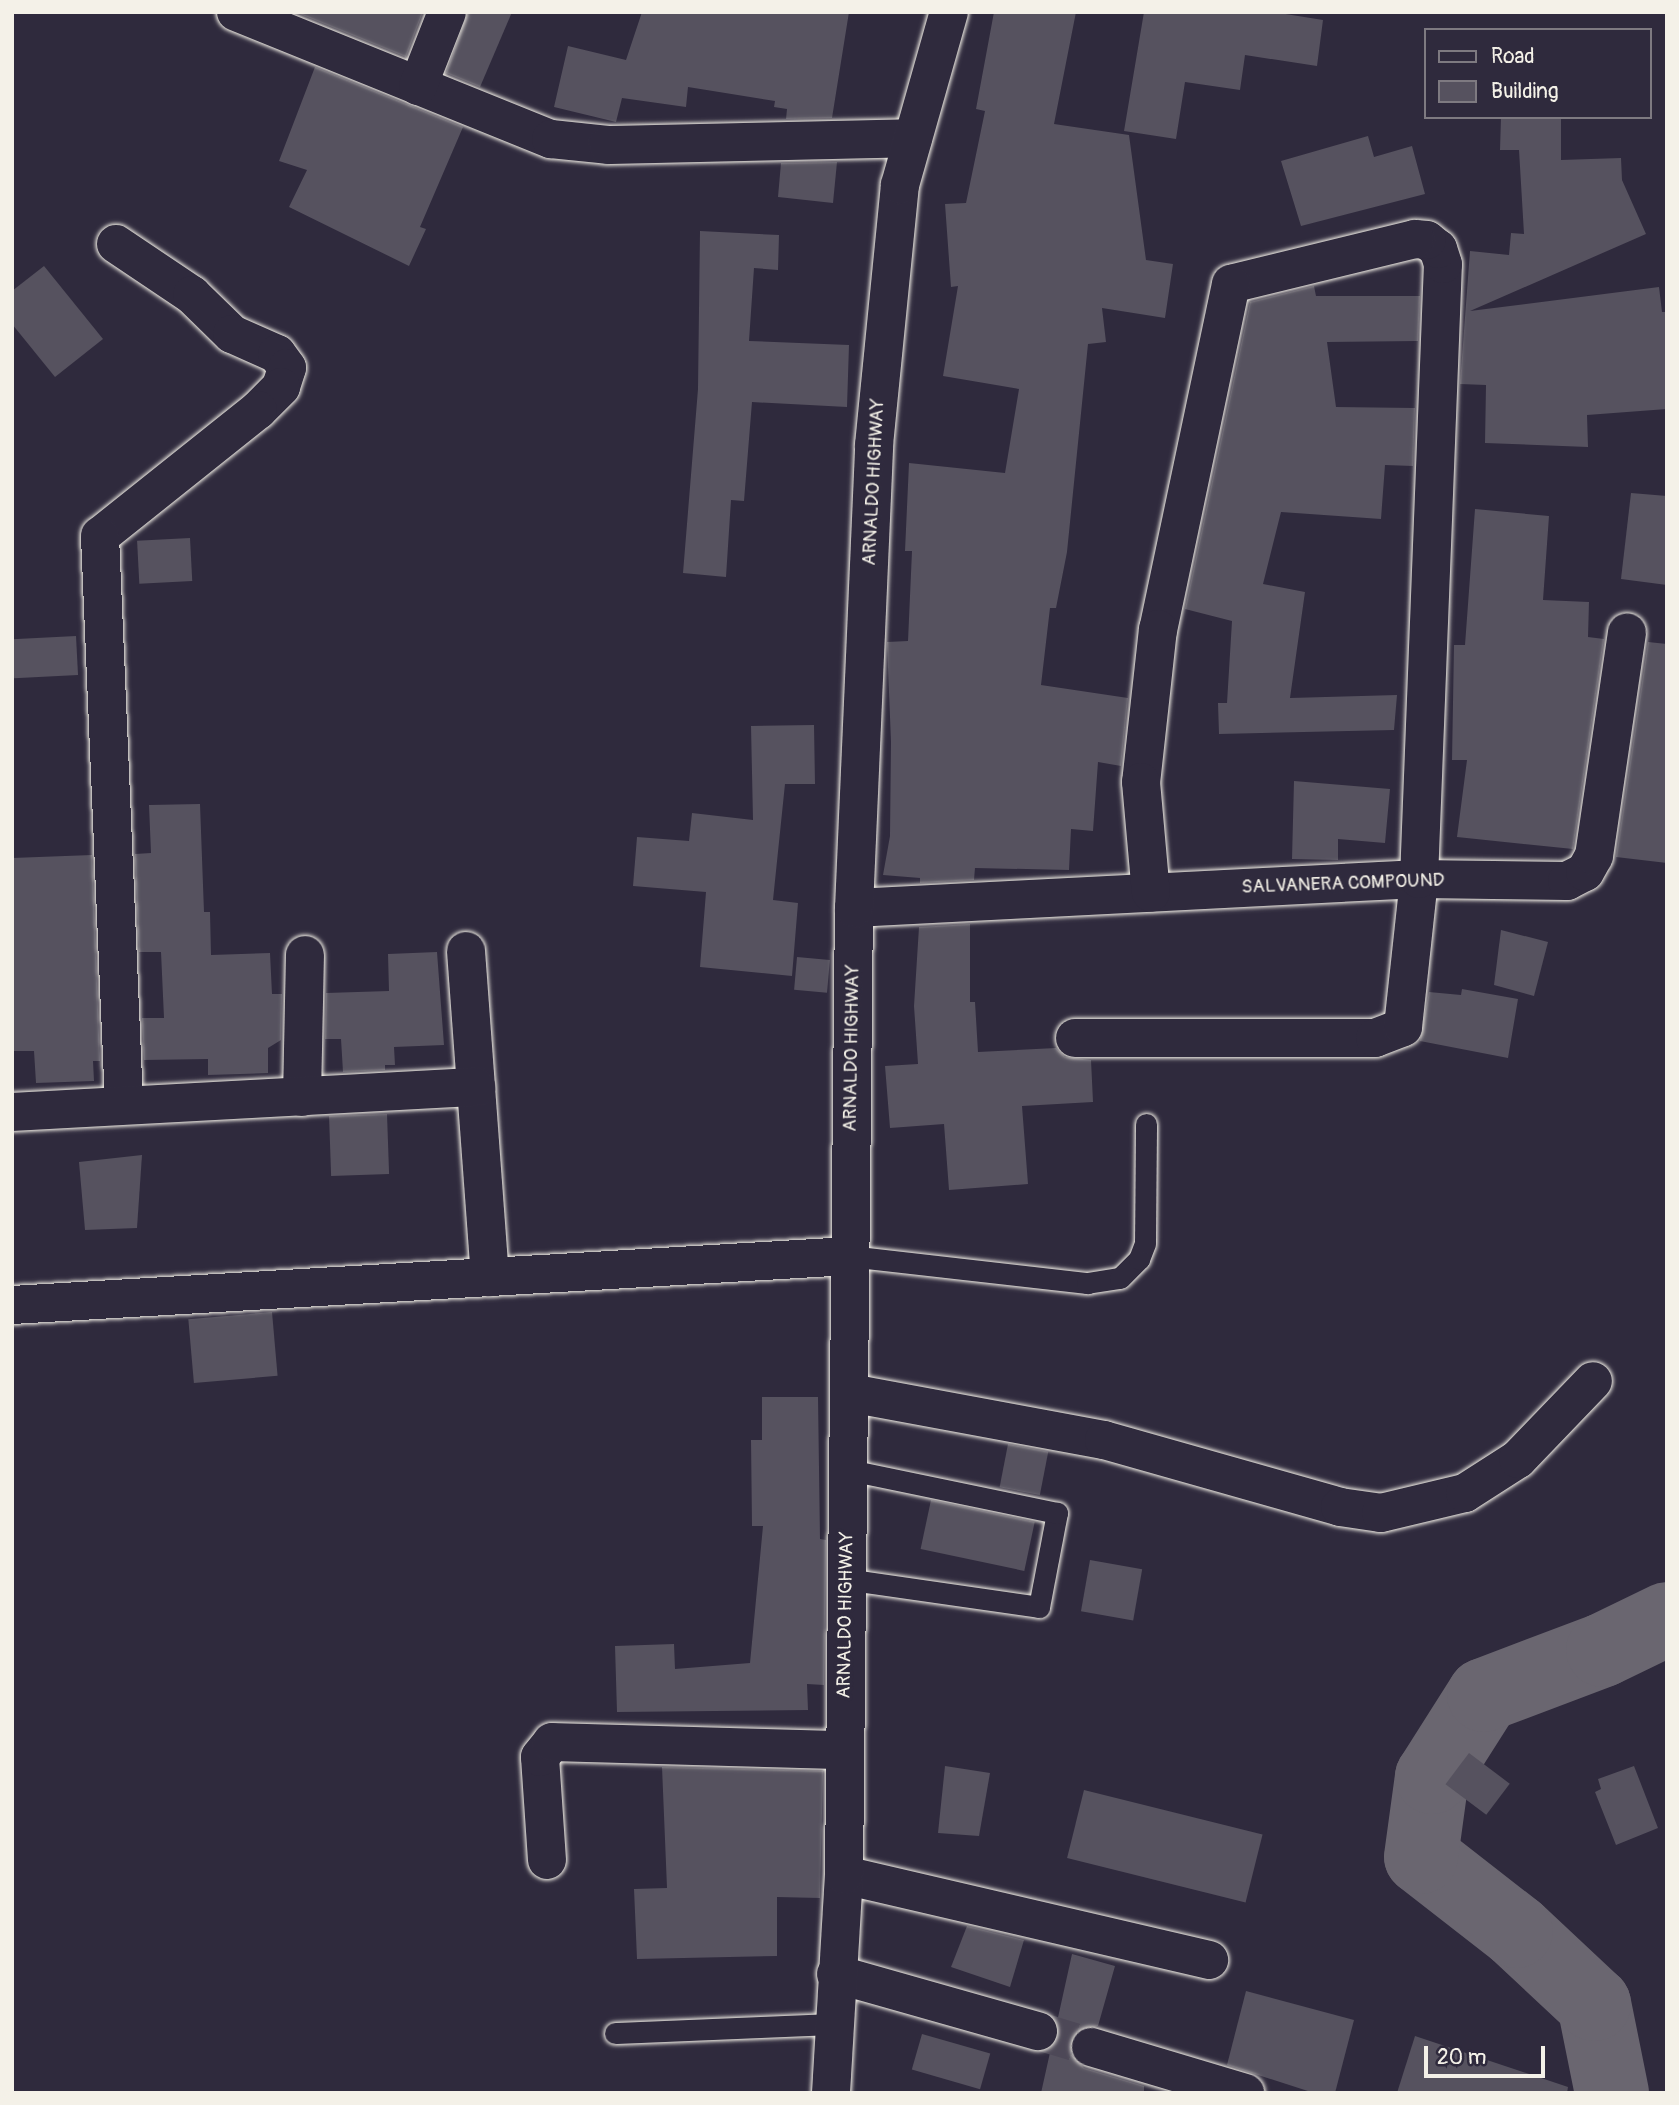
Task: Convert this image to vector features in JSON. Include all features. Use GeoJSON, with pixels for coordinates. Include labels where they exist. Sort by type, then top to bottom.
{"type":"FeatureCollection","features":[{"type":"Feature","properties":{"kind":"street"},"geometry":{"type":"LineString","coordinates":[[236,12],[551,139],[608,145],[913,138]]}},
{"type":"Feature","properties":{"kind":"street"},"geometry":{"type":"LineString","coordinates":[[418,86],[447,12]]}},
{"type":"Feature","properties":{"kind":"street","name":"ARNALDO HIGHWAY"},"geometry":{"type":"LineString","coordinates":[[831,2093],[844,1875],[854,908],[874,445],[900,185],[949,12]]}},
{"type":"Feature","properties":{"kind":"street"},"geometry":{"type":"LineString","coordinates":[[1075,1038],[1375,1038],[1403,1027],[1419,879],[1443,264],[1438,249],[1427,240],[1415,239],[1231,284],[1158,629],[1141,782],[1151,893]]}},
{"type":"Feature","properties":{"kind":"street"},"geometry":{"type":"LineString","coordinates":[[116,244],[192,295],[232,334],[277,355],[287,368],[281,387],[258,410],[100,536],[124,1104]]}},
{"type":"Feature","properties":{"kind":"street","name":"SALVANERA COMPOUND"},"geometry":{"type":"LineString","coordinates":[[854,908],[1419,879],[1567,881],[1585,872],[1594,856],[1626,632]]}},
{"type":"Feature","properties":{"kind":"street"},"geometry":{"type":"LineString","coordinates":[[466,951],[490,1277]]}},
{"type":"Feature","properties":{"kind":"street"},"geometry":{"type":"LineString","coordinates":[[302,1097],[305,955]]}},
{"type":"Feature","properties":{"kind":"street"},"geometry":{"type":"LineString","coordinates":[[12,1112],[476,1087]]}},
{"type":"Feature","properties":{"kind":"street"},"geometry":{"type":"LineString","coordinates":[[12,1305],[849,1256]]}},
{"type":"Feature","properties":{"kind":"street"},"geometry":{"type":"LineString","coordinates":[[850,1393],[1104,1440],[1340,1507],[1381,1513],[1465,1493],[1518,1459],[1593,1381]]}},
{"type":"Feature","properties":{"kind":"street"},"geometry":{"type":"LineString","coordinates":[[547,1860],[540,1757],[552,1742],[844,1750]]}},
{"type":"Feature","properties":{"kind":"street"},"geometry":{"type":"LineString","coordinates":[[844,1875],[1209,1960]]}},
{"type":"Feature","properties":{"kind":"street"},"geometry":{"type":"LineString","coordinates":[[836,1974],[1038,2031]]}},
{"type":"Feature","properties":{"kind":"street"},"geometry":{"type":"LineString","coordinates":[[1091,2046],[1245,2093]]}},
{"type":"Feature","properties":{"kind":"lane"},"geometry":{"type":"LineString","coordinates":[[849,1256],[1087,1283],[1120,1279],[1139,1259],[1145,1243],[1146,1124]]}},
{"type":"Feature","properties":{"kind":"lane"},"geometry":{"type":"LineString","coordinates":[[845,1579],[1039,1607],[1057,1513],[850,1470]]}},
{"type":"Feature","properties":{"kind":"lane"},"geometry":{"type":"LineString","coordinates":[[615,2033],[834,2024]]}},
{"type":"Feature","properties":{"kind":"building"},"geometry":{"type":"Polygon","coordinates":[[[295,12],[423,12],[406,57],[295,12]]]}},
{"type":"Feature","properties":{"kind":"building"},"geometry":{"type":"Polygon","coordinates":[[[468,12],[512,12],[480,87],[446,73],[468,12]]]}},
{"type":"Feature","properties":{"kind":"building"},"geometry":{"type":"Polygon","coordinates":[[[642,12],[849,12],[832,118],[786,119],[787,109],[774,107],[775,101],[688,87],[686,107],[622,98],[616,122],[554,107],[568,46],[626,60],[642,12]]]}},
{"type":"Feature","properties":{"kind":"building"},"geometry":{"type":"Polygon","coordinates":[[[994,12],[1076,12],[1054,124],[1129,135],[1146,260],[1173,264],[1165,318],[1102,308],[1106,342],[1088,344],[1067,552],[1056,608],[1050,608],[1041,685],[1128,698],[1121,766],[1098,762],[1093,831],[1071,829],[1069,870],[975,868],[974,880],[920,883],[920,878],[883,875],[890,836],[891,742],[887,642],[908,641],[912,551],[905,551],[909,463],[1005,473],[1019,389],[943,376],[958,286],[951,287],[945,204],[966,203],[985,111],[976,109],[994,12]]]}},
{"type":"Feature","properties":{"kind":"building"},"geometry":{"type":"Polygon","coordinates":[[[1144,12],[1273,12],[1323,20],[1317,66],[1245,55],[1240,90],[1185,82],[1176,139],[1124,131],[1144,12]]]}},
{"type":"Feature","properties":{"kind":"building"},"geometry":{"type":"Polygon","coordinates":[[[315,67],[463,127],[420,227],[426,229],[409,266],[289,207],[307,170],[279,161],[315,67]]]}},
{"type":"Feature","properties":{"kind":"building"},"geometry":{"type":"Polygon","coordinates":[[[1501,119],[1561,119],[1561,160],[1621,158],[1622,180],[1646,234],[1470,311],[1659,287],[1662,312],[1667,312],[1667,409],[1587,415],[1588,447],[1485,443],[1486,385],[1460,384],[1470,251],[1509,255],[1511,233],[1524,234],[1519,150],[1500,150],[1501,119]]]}},
{"type":"Feature","properties":{"kind":"building"},"geometry":{"type":"Polygon","coordinates":[[[1368,136],[1374,157],[1412,146],[1425,194],[1301,226],[1281,161],[1368,136]]]}},
{"type":"Feature","properties":{"kind":"building"},"geometry":{"type":"Polygon","coordinates":[[[837,162],[833,203],[778,197],[781,163],[837,162]]]}},
{"type":"Feature","properties":{"kind":"building"},"geometry":{"type":"Polygon","coordinates":[[[700,231],[779,235],[778,270],[754,268],[749,341],[849,345],[847,407],[752,402],[744,501],[731,500],[726,577],[683,573],[698,389],[700,231]]]}},
{"type":"Feature","properties":{"kind":"building"},"geometry":{"type":"Polygon","coordinates":[[[44,266],[103,339],[55,377],[12,324],[12,291],[44,266]]]}},
{"type":"Feature","properties":{"kind":"building"},"geometry":{"type":"Polygon","coordinates":[[[1314,286],[1316,296],[1420,296],[1418,341],[1327,342],[1336,407],[1415,408],[1413,466],[1385,465],[1381,519],[1281,512],[1263,584],[1305,592],[1290,698],[1397,695],[1394,730],[1219,734],[1218,703],[1227,703],[1232,621],[1185,609],[1250,302],[1314,286]]]}},
{"type":"Feature","properties":{"kind":"building"},"geometry":{"type":"Polygon","coordinates":[[[1631,493],[1667,496],[1667,585],[1621,579],[1631,493]]]}},
{"type":"Feature","properties":{"kind":"building"},"geometry":{"type":"Polygon","coordinates":[[[1475,509],[1549,516],[1543,600],[1589,602],[1588,637],[1604,639],[1573,849],[1457,837],[1467,760],[1452,760],[1454,645],[1465,645],[1475,509]]]}},
{"type":"Feature","properties":{"kind":"building"},"geometry":{"type":"Polygon","coordinates":[[[190,538],[192,581],[139,584],[137,541],[190,538]]]}},
{"type":"Feature","properties":{"kind":"building"},"geometry":{"type":"Polygon","coordinates":[[[76,636],[78,675],[14,678],[12,639],[76,636]]]}},
{"type":"Feature","properties":{"kind":"building"},"geometry":{"type":"Polygon","coordinates":[[[1648,642],[1667,644],[1667,863],[1616,857],[1648,642]]]}},
{"type":"Feature","properties":{"kind":"building"},"geometry":{"type":"Polygon","coordinates":[[[814,725],[815,784],[785,784],[773,900],[798,903],[792,976],[700,967],[706,892],[633,886],[637,837],[689,841],[692,813],[753,820],[751,726],[814,725]]]}},
{"type":"Feature","properties":{"kind":"building"},"geometry":{"type":"Polygon","coordinates":[[[1294,781],[1390,789],[1385,843],[1338,839],[1338,860],[1292,859],[1294,781]]]}},
{"type":"Feature","properties":{"kind":"building"},"geometry":{"type":"Polygon","coordinates":[[[200,804],[204,912],[210,912],[211,955],[270,953],[272,994],[282,994],[281,1040],[268,1048],[268,1073],[208,1075],[208,1059],[144,1060],[142,1018],[164,1018],[161,952],[139,952],[135,854],[151,853],[149,805],[200,804]]]}},
{"type":"Feature","properties":{"kind":"building"},"geometry":{"type":"Polygon","coordinates":[[[92,855],[100,1061],[93,1061],[94,1081],[36,1083],[34,1051],[12,1051],[12,858],[92,855]]]}},
{"type":"Feature","properties":{"kind":"building"},"geometry":{"type":"Polygon","coordinates":[[[970,924],[970,1002],[975,1002],[978,1052],[1056,1048],[1065,1057],[1091,1060],[1093,1102],[1022,1106],[1028,1184],[949,1190],[944,1124],[890,1128],[885,1066],[918,1064],[914,1006],[919,927],[970,924]]]}},
{"type":"Feature","properties":{"kind":"building"},"geometry":{"type":"Polygon","coordinates":[[[1501,930],[1548,942],[1534,996],[1494,985],[1501,930]]]}},
{"type":"Feature","properties":{"kind":"building"},"geometry":{"type":"Polygon","coordinates":[[[437,952],[444,1045],[394,1047],[395,1065],[385,1065],[385,1070],[343,1072],[341,1039],[325,1039],[326,993],[389,991],[388,954],[437,952]]]}},
{"type":"Feature","properties":{"kind":"building"},"geometry":{"type":"Polygon","coordinates":[[[797,957],[830,960],[827,993],[794,990],[797,957]]]}},
{"type":"Feature","properties":{"kind":"building"},"geometry":{"type":"Polygon","coordinates":[[[1462,989],[1518,999],[1508,1058],[1420,1041],[1429,992],[1461,995],[1462,989]]]}},
{"type":"Feature","properties":{"kind":"building"},"geometry":{"type":"Polygon","coordinates":[[[387,1114],[389,1174],[331,1176],[329,1116],[387,1114]]]}},
{"type":"Feature","properties":{"kind":"building"},"geometry":{"type":"Polygon","coordinates":[[[142,1155],[137,1228],[85,1230],[79,1162],[142,1155]]]}},
{"type":"Feature","properties":{"kind":"building"},"geometry":{"type":"Polygon","coordinates":[[[272,1312],[278,1376],[194,1383],[188,1319],[272,1312]]]}},
{"type":"Feature","properties":{"kind":"building"},"geometry":{"type":"Polygon","coordinates":[[[762,1397],[818,1397],[820,1539],[826,1540],[824,1685],[807,1684],[808,1710],[617,1712],[615,1646],[674,1644],[675,1669],[750,1663],[763,1526],[752,1526],[751,1440],[762,1440],[762,1397]]]}},
{"type":"Feature","properties":{"kind":"building"},"geometry":{"type":"Polygon","coordinates":[[[1008,1444],[1048,1452],[1040,1495],[1000,1487],[1008,1444]]]}},
{"type":"Feature","properties":{"kind":"building"},"geometry":{"type":"Polygon","coordinates":[[[931,1500],[1035,1522],[1024,1571],[921,1549],[931,1500]]]}},
{"type":"Feature","properties":{"kind":"building"},"geometry":{"type":"Polygon","coordinates":[[[1090,1560],[1142,1569],[1133,1620],[1081,1611],[1090,1560]]]}},
{"type":"Feature","properties":{"kind":"building"},"geometry":{"type":"Polygon","coordinates":[[[1469,1753],[1510,1784],[1486,1815],[1446,1784],[1469,1753]]]}},
{"type":"Feature","properties":{"kind":"building"},"geometry":{"type":"Polygon","coordinates":[[[945,1766],[990,1773],[979,1836],[938,1833],[945,1766]]]}},
{"type":"Feature","properties":{"kind":"building"},"geometry":{"type":"Polygon","coordinates":[[[1634,1766],[1658,1828],[1616,1845],[1595,1792],[1601,1789],[1598,1779],[1634,1766]]]}},
{"type":"Feature","properties":{"kind":"building"},"geometry":{"type":"Polygon","coordinates":[[[662,1767],[823,1771],[820,1898],[777,1897],[777,1956],[637,1959],[634,1889],[667,1888],[662,1767]]]}},
{"type":"Feature","properties":{"kind":"building"},"geometry":{"type":"Polygon","coordinates":[[[1084,1790],[1263,1835],[1246,1902],[1067,1858],[1084,1790]]]}},
{"type":"Feature","properties":{"kind":"building"},"geometry":{"type":"Polygon","coordinates":[[[967,1926],[1024,1940],[1010,1987],[951,1967],[967,1926]]]}},
{"type":"Feature","properties":{"kind":"building"},"geometry":{"type":"Polygon","coordinates":[[[1072,1954],[1115,1966],[1098,2026],[1076,2032],[1070,2053],[1084,2068],[1144,2086],[1144,2093],[1041,2093],[1051,2048],[1059,2036],[1057,2022],[1072,1954]]]}},
{"type":"Feature","properties":{"kind":"building"},"geometry":{"type":"Polygon","coordinates":[[[1246,1991],[1354,2020],[1335,2093],[1314,2093],[1227,2065],[1246,1991]]]}},
{"type":"Feature","properties":{"kind":"building"},"geometry":{"type":"Polygon","coordinates":[[[922,2034],[990,2054],[980,2089],[912,2070],[922,2034]]]}},
{"type":"Feature","properties":{"kind":"building"},"geometry":{"type":"Polygon","coordinates":[[[1415,2036],[1568,2087],[1567,2093],[1397,2093],[1415,2036]]]}},
{"type":"Feature","properties":{"kind":"waterway"},"geometry":{"type":"LineString","coordinates":[[1612,2093],[1594,2004],[1516,1931],[1421,1857],[1432,1777],[1484,1695],[1603,1650],[1667,1619]]}},
{"type":"Feature","properties":{"kind":"tunnel"},"geometry":{"type":"LineString","coordinates":[[1038,2031],[1091,2047]]}}]}
